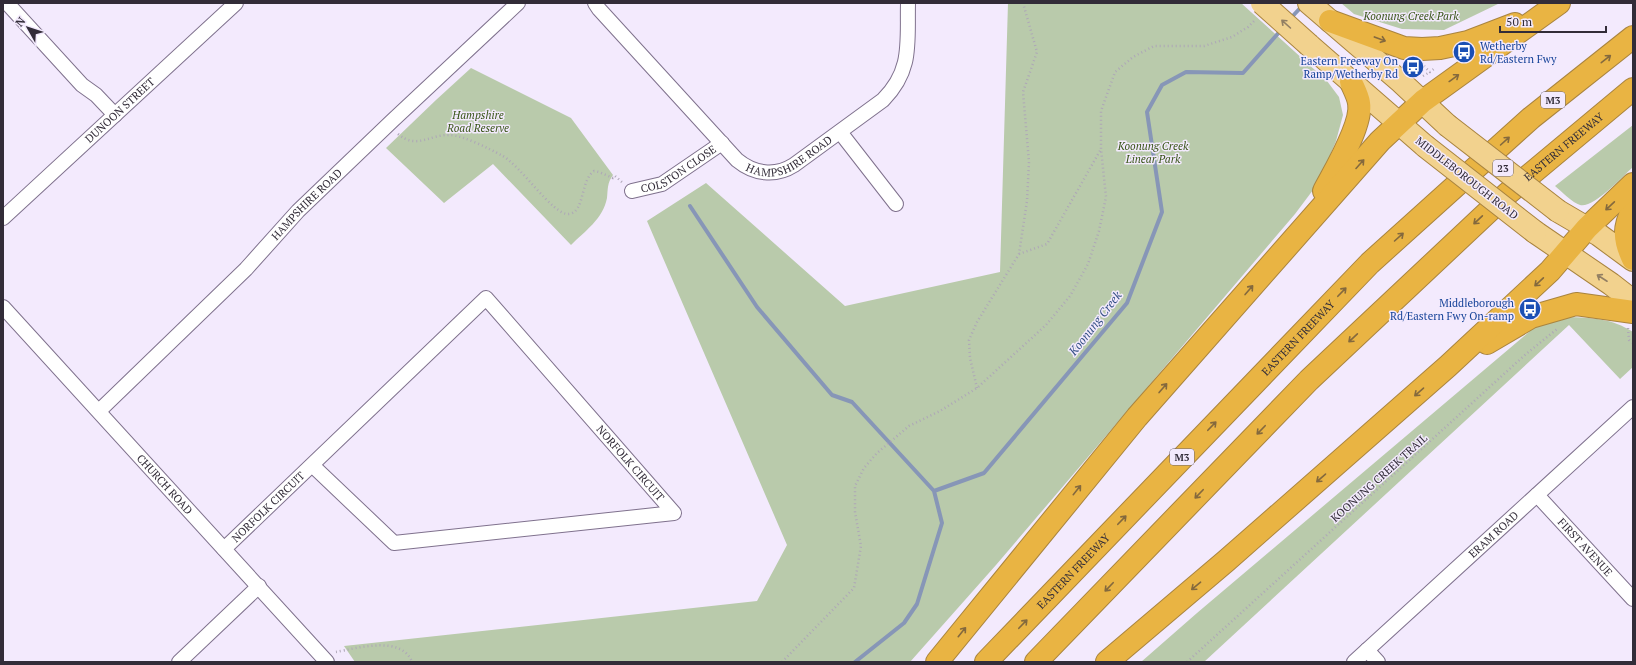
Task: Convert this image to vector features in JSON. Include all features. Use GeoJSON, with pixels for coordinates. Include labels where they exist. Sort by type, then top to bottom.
{"type":"FeatureCollection","features":[{"type":"Feature","properties":{"kind":"highway"},"geometry":{"type":"LineString","coordinates":[[1330,21],[1404,48],[1422,50],[1468,42],[1495,32],[1553,6]]}},
{"type":"Feature","properties":{"kind":"highway"},"geometry":{"type":"LineString","coordinates":[[937,662],[1137,417],[1380,141],[1423,101],[1553,6]]}},
{"type":"Feature","properties":{"kind":"highway","name":"EASTERN FREEWAY"},"geometry":{"type":"LineString","coordinates":[[986,662],[1370,263],[1531,118],[1633,37]]}},
{"type":"Feature","properties":{"kind":"highway"},"geometry":{"type":"LineString","coordinates":[[1278,256],[1322,195],[1340,161],[1358,120],[1359,103],[1351,82]]}},
{"type":"Feature","properties":{"kind":"highway","name":"EASTERN FREEWAY"},"geometry":{"type":"LineString","coordinates":[[1036,662],[1314,375],[1507,194],[1633,89]]}},
{"type":"Feature","properties":{"kind":"highway"},"geometry":{"type":"LineString","coordinates":[[1107,662],[1232,556],[1448,366],[1550,271],[1587,228],[1633,184]]}},
{"type":"Feature","properties":{"kind":"highway"},"geometry":{"type":"LineString","coordinates":[[1633,209],[1625,226],[1626,246],[1633,259]]}},
{"type":"Feature","properties":{"kind":"highway"},"geometry":{"type":"LineString","coordinates":[[1448,366],[1531,317],[1576,304],[1630,318]]}},
{"type":"Feature","properties":{"kind":"main road","name":"23"},"geometry":{"type":"LineString","coordinates":[[1309,3],[1423,101],[1447,125],[1558,211],[1587,228],[1633,259]]}},
{"type":"Feature","properties":{"kind":"main road","name":"MIDDLEBOROUGH ROAD"},"geometry":{"type":"LineString","coordinates":[[1260,10],[1309,45],[1425,146],[1535,232],[1612,284],[1633,301]]}},
{"type":"Feature","properties":{"kind":"street"},"geometry":{"type":"LineString","coordinates":[[7,3],[82,85],[96,95],[112,118]]}},
{"type":"Feature","properties":{"kind":"street","name":"DUNOON STREET"},"geometry":{"type":"LineString","coordinates":[[3,218],[236,3]]}},
{"type":"Feature","properties":{"kind":"street","name":"HAMPSHIRE ROAD"},"geometry":{"type":"LineString","coordinates":[[99,411],[246,269],[302,207],[518,3]]}},
{"type":"Feature","properties":{"kind":"street","name":"HAMPSHIRE ROAD"},"geometry":{"type":"LineString","coordinates":[[595,5],[737,160],[748,168],[761,172],[775,173],[787,170],[883,100],[893,89],[900,78],[906,63],[908,3]]}},
{"type":"Feature","properties":{"kind":"street"},"geometry":{"type":"LineString","coordinates":[[840,132],[896,204]]}},
{"type":"Feature","properties":{"kind":"street","name":"COLSTON CLOSE"},"geometry":{"type":"LineString","coordinates":[[632,191],[662,184],[722,143]]}},
{"type":"Feature","properties":{"kind":"street","name":"NORFOLK CIRCUIT"},"geometry":{"type":"LineString","coordinates":[[224,549],[486,298],[674,512],[394,543],[312,465]]}},
{"type":"Feature","properties":{"kind":"street","name":"CHURCH ROAD"},"geometry":{"type":"LineString","coordinates":[[3,307],[326,661]]}},
{"type":"Feature","properties":{"kind":"street","name":"ERAM ROAD"},"geometry":{"type":"LineString","coordinates":[[1354,662],[1633,407]]}},
{"type":"Feature","properties":{"kind":"street","name":"FIRST AVENUE"},"geometry":{"type":"LineString","coordinates":[[1537,495],[1633,599]]}},
{"type":"Feature","properties":{"kind":"street"},"geometry":{"type":"LineString","coordinates":[[180,662],[259,586]]}},
{"type":"Feature","properties":{"kind":"street"},"geometry":{"type":"LineString","coordinates":[[1367,650],[1378,662]]}},
{"type":"Feature","properties":{"kind":"path"},"geometry":{"type":"LineString","coordinates":[[977,388],[970,358],[969,340],[977,322],[1019,254],[1027,201],[1029,162],[1023,92],[1037,52],[1023,3]]}},
{"type":"Feature","properties":{"kind":"path"},"geometry":{"type":"LineString","coordinates":[[782,662],[854,588],[861,546],[855,512],[855,486],[864,468],[877,453],[909,426],[940,411],[977,388],[1046,325],[1070,296],[1088,264],[1099,231],[1106,198],[1101,149],[1101,111],[1115,72],[1133,57],[1154,46],[1204,46],[1232,37],[1248,27],[1260,10]]}},
{"type":"Feature","properties":{"kind":"path"},"geometry":{"type":"LineString","coordinates":[[1423,76],[1430,72]]}},
{"type":"Feature","properties":{"kind":"path"},"geometry":{"type":"LineString","coordinates":[[398,134],[404,139],[412,142],[452,135],[501,154],[514,164],[555,208],[564,214],[573,213],[578,207],[585,183],[594,171],[613,178],[615,176],[632,191]]}},
{"type":"Feature","properties":{"kind":"path"},"geometry":{"type":"LineString","coordinates":[[1019,254],[1047,244],[1101,149]]}},
{"type":"Feature","properties":{"kind":"path"},"geometry":{"type":"LineString","coordinates":[[1630,318],[1629,340],[1633,343]]}},
{"type":"Feature","properties":{"kind":"path","name":"KOONUNG CREEK TRAIL"},"geometry":{"type":"LineString","coordinates":[[1187,662],[1526,354],[1559,326]]}},
{"type":"Feature","properties":{"kind":"path"},"geometry":{"type":"LineString","coordinates":[[326,661],[333,653],[387,645],[400,648],[410,657],[412,662]]}},
{"type":"Feature","properties":{"kind":"green space","name":"Koonung Creek Linear Park"},"geometry":{"type":"Polygon","coordinates":[[[1008,3],[1241,3],[1327,81],[1339,97],[1343,115],[1336,141],[1319,182],[1295,214],[996,565],[910,662],[355,662],[344,646],[757,601],[787,545],[647,221],[706,183],[845,306],[1000,272],[1008,3]]]}},
{"type":"Feature","properties":{"kind":"green space","name":"Koonung Creek Park"},"geometry":{"type":"Polygon","coordinates":[[[1341,3],[1500,3],[1444,30],[1402,29],[1354,14],[1341,3]]]}},
{"type":"Feature","properties":{"kind":"green space","name":"Hampshire Road Reserve"},"geometry":{"type":"Polygon","coordinates":[[[471,68],[571,118],[613,175],[609,183],[607,198],[602,212],[593,224],[571,245],[493,164],[444,203],[386,148],[471,68]]]}},
{"type":"Feature","properties":{"kind":"green space"},"geometry":{"type":"Polygon","coordinates":[[[1633,125],[1633,167],[1600,197],[1586,205],[1580,205],[1555,186],[1633,125]]]}},
{"type":"Feature","properties":{"kind":"green space"},"geometry":{"type":"Polygon","coordinates":[[[1567,317],[1593,318],[1609,321],[1625,327],[1633,332],[1633,367],[1620,379],[1569,325],[1204,662],[1141,662],[1536,326],[1567,317]]]}},
{"type":"Feature","properties":{"kind":"waterway","name":"Koonung Creek"},"geometry":{"type":"LineString","coordinates":[[1290,19],[1303,5]]}},
{"type":"Feature","properties":{"kind":"waterway","name":"Koonung Creek"},"geometry":{"type":"LineString","coordinates":[[855,662],[904,623],[917,604],[942,523],[934,491],[984,473],[1127,303],[1162,212],[1147,112],[1162,85],[1186,72],[1243,73],[1282,29]]}},
{"type":"Feature","properties":{"kind":"waterway"},"geometry":{"type":"LineString","coordinates":[[690,206],[757,307],[832,395],[852,402],[934,491]]}},
{"type":"Feature","properties":{"kind":"place","name":"Wetherby Rd/Eastern Fwy"},"geometry":{"type":"Point","coordinates":[1464,52]}},
{"type":"Feature","properties":{"kind":"place","name":"Eastern Freeway On Ramp/Wetherby Rd"},"geometry":{"type":"Point","coordinates":[1413,67]}},
{"type":"Feature","properties":{"kind":"place","name":"Middleborough Rd/Eastern Fwy On-ramp"},"geometry":{"type":"Point","coordinates":[1530,309]}}]}
